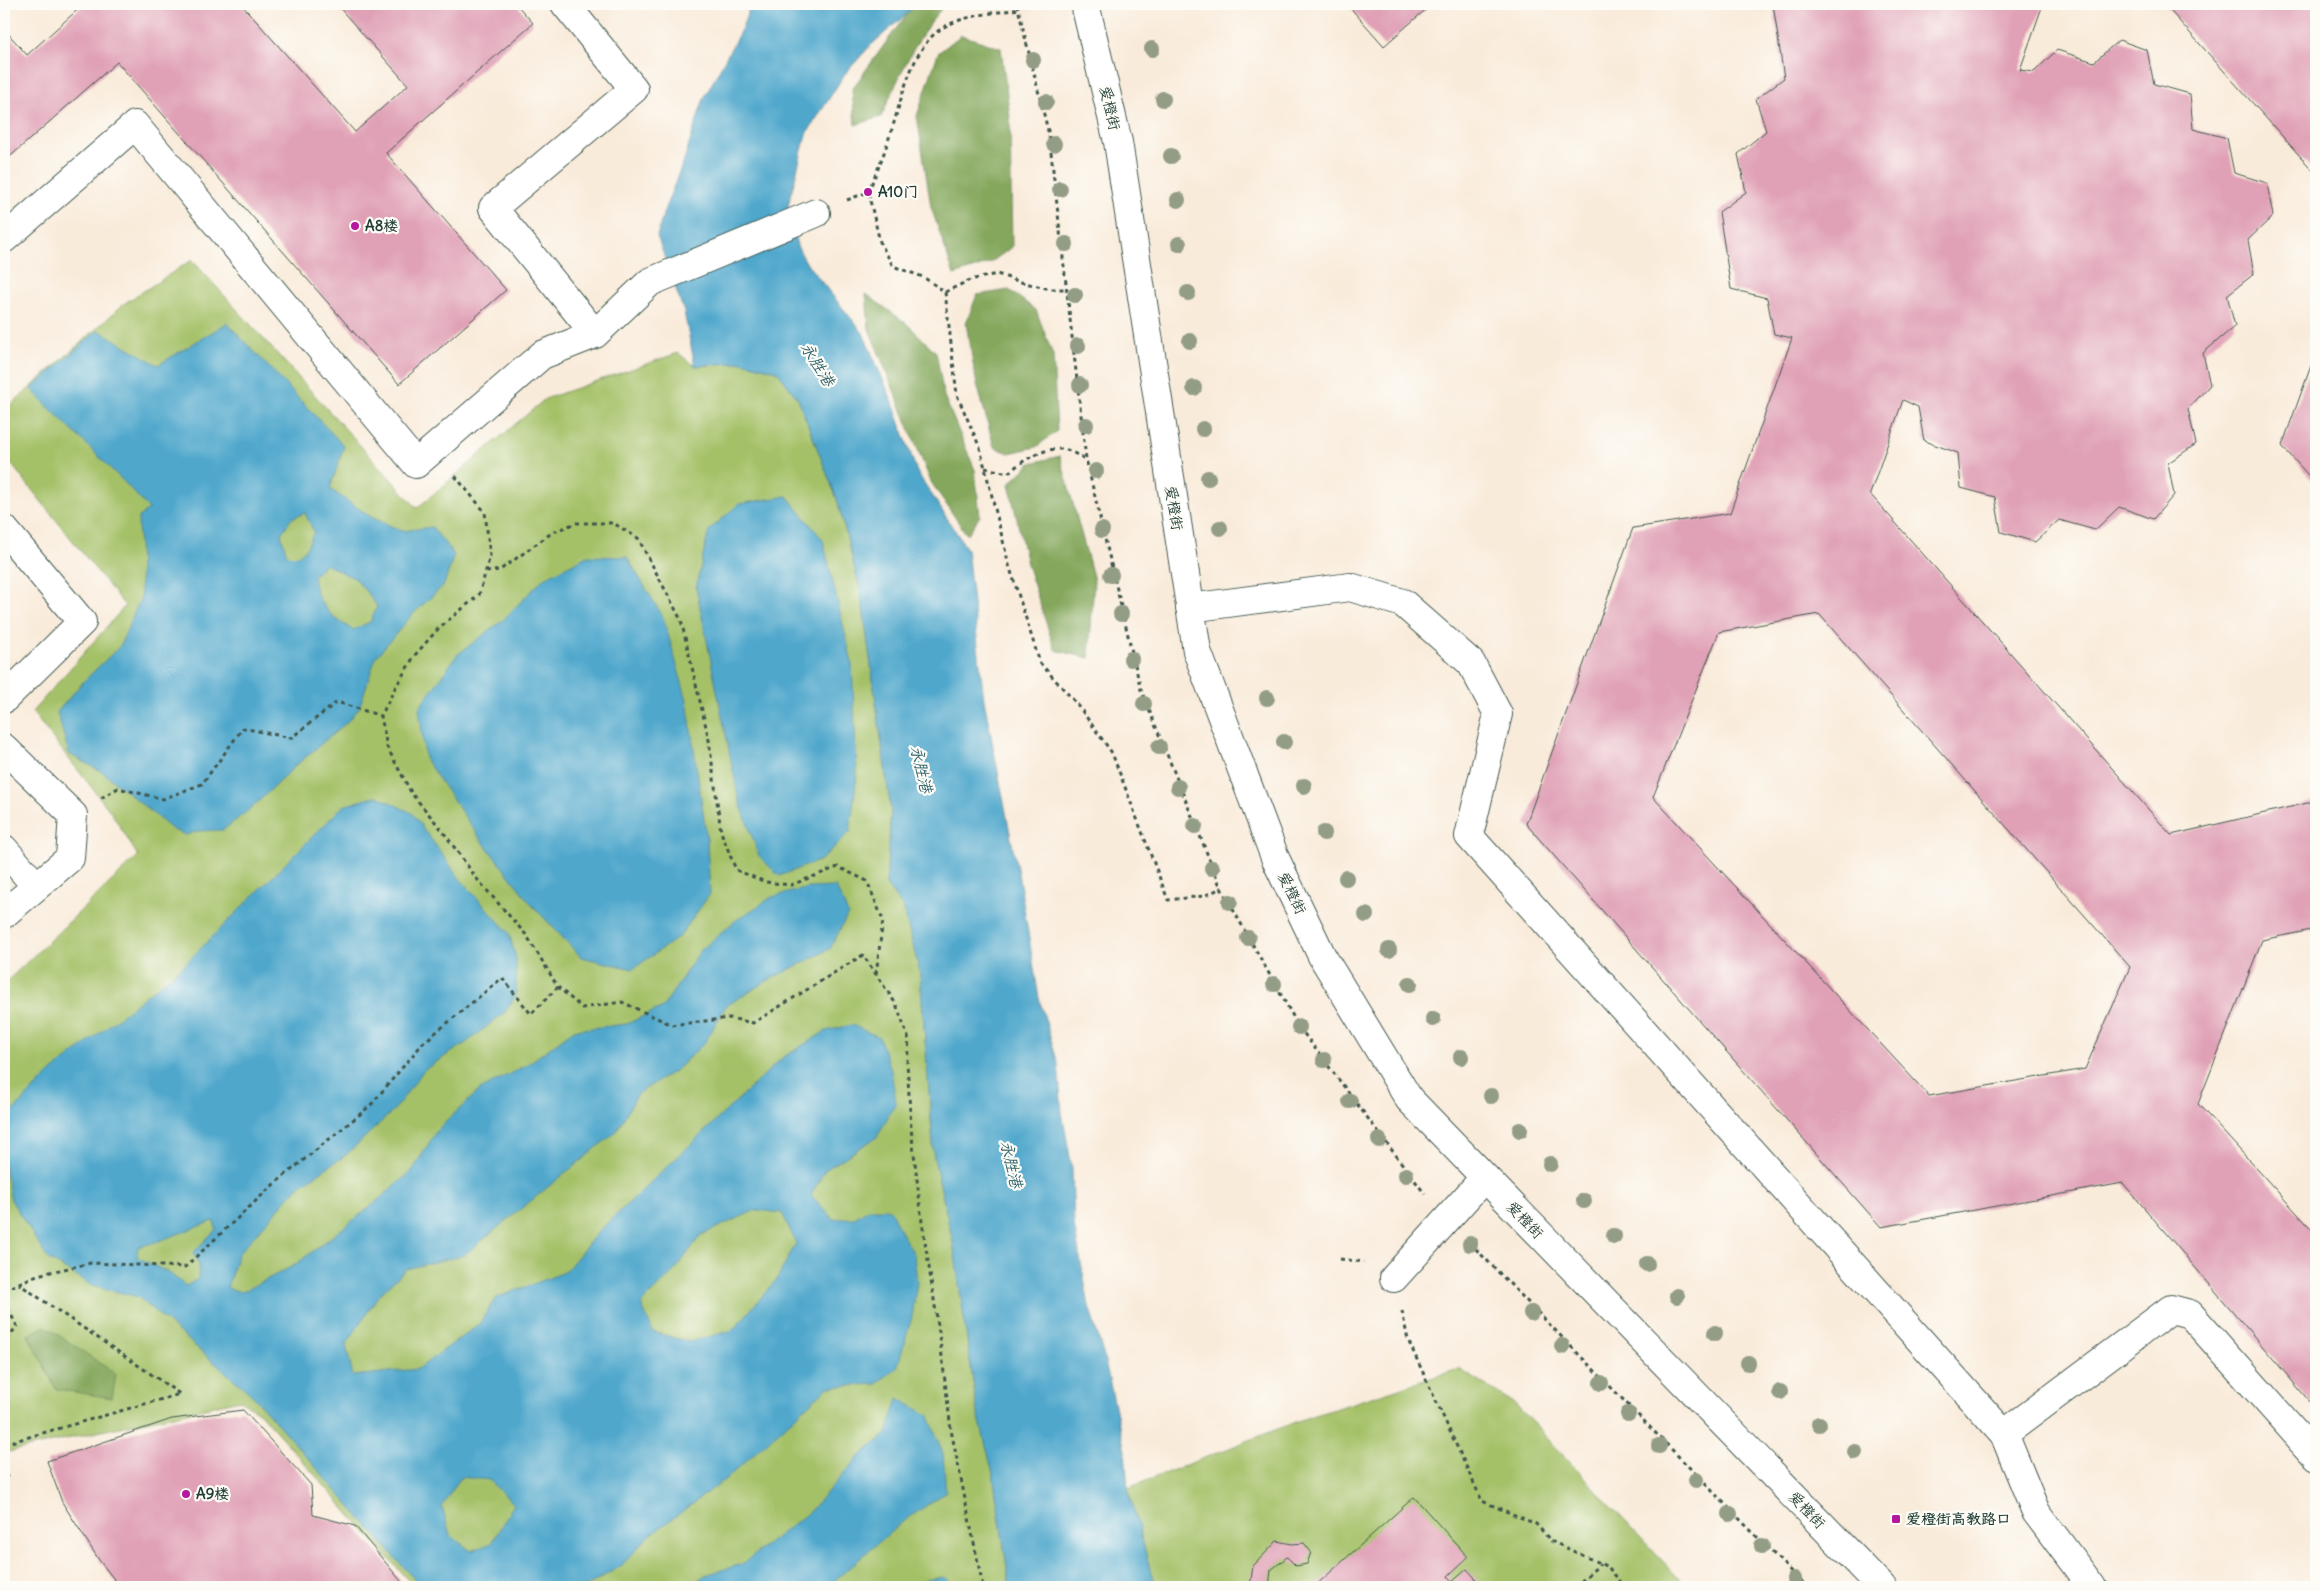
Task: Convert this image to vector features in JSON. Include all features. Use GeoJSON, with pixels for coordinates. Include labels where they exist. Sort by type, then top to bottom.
{"type":"FeatureCollection","features":[{"type":"Feature","properties":{"kind":"street"},"geometry":{"type":"LineString","coordinates":[[565,4],[634,89],[493,208],[595,334]]}},
{"type":"Feature","properties":{"kind":"street","name":"爱橙街"},"geometry":{"type":"LineString","coordinates":[[1085,4],[1118,142],[1197,651],[1272,851],[1322,956],[1409,1099],[1882,1587]]}},
{"type":"Feature","properties":{"kind":"street"},"geometry":{"type":"LineString","coordinates":[[4,239],[135,125],[416,464],[542,355],[595,334],[650,282],[816,213]]}},
{"type":"Feature","properties":{"kind":"street"},"geometry":{"type":"LineString","coordinates":[[4,529],[82,622],[4,699]]}},
{"type":"Feature","properties":{"kind":"street"},"geometry":{"type":"LineString","coordinates":[[1190,608],[1350,587],[1402,603],[1472,663],[1498,714],[1469,836],[2004,1434],[2036,1512],[2092,1587]]}},
{"type":"Feature","properties":{"kind":"street"},"geometry":{"type":"LineString","coordinates":[[4,748],[73,814],[70,858],[4,914]]}},
{"type":"Feature","properties":{"kind":"street"},"geometry":{"type":"LineString","coordinates":[[4,849],[36,886]]}},
{"type":"Feature","properties":{"kind":"street"},"geometry":{"type":"LineString","coordinates":[[1394,1278],[1484,1178]]}},
{"type":"Feature","properties":{"kind":"street"},"geometry":{"type":"LineString","coordinates":[[2004,1434],[2171,1308],[2190,1314],[2316,1456]]}},
{"type":"Feature","properties":{"kind":"path"},"geometry":{"type":"LineString","coordinates":[[1017,4],[1049,135],[1065,289],[1086,459],[1141,690],[1222,888]]}},
{"type":"Feature","properties":{"kind":"path"},"geometry":{"type":"LineString","coordinates":[[868,192],[890,136],[900,98],[927,42],[944,27],[964,20],[1019,9]]}},
{"type":"Feature","properties":{"kind":"path"},"geometry":{"type":"LineString","coordinates":[[945,292],[970,280],[997,274],[1040,287],[1065,289]]}},
{"type":"Feature","properties":{"kind":"path"},"geometry":{"type":"LineString","coordinates":[[434,448],[485,512],[490,556],[478,595],[439,628],[416,655],[380,716],[387,747],[412,794],[442,830],[477,879],[527,936],[558,987],[582,1008],[622,1002],[672,1025],[730,1018],[753,1023],[863,955],[896,1004],[908,1040],[907,1062],[911,1128],[922,1222],[939,1332],[950,1430],[983,1587]]}},
{"type":"Feature","properties":{"kind":"path"},"geometry":{"type":"LineString","coordinates":[[985,468],[1008,472],[1036,454],[1062,448],[1086,459]]}},
{"type":"Feature","properties":{"kind":"path"},"geometry":{"type":"LineString","coordinates":[[486,572],[500,570],[553,532],[576,524],[613,523],[638,538],[680,620],[709,740],[721,832],[736,870],[766,882],[791,884],[838,867],[867,880],[883,920],[876,975]]}},
{"type":"Feature","properties":{"kind":"path"},"geometry":{"type":"LineString","coordinates":[[73,814],[118,788],[163,799],[202,784],[243,728],[292,738],[337,702],[380,716]]}},
{"type":"Feature","properties":{"kind":"path"},"geometry":{"type":"LineString","coordinates":[[4,1290],[37,1275],[91,1263],[185,1267],[273,1185],[370,1106],[423,1042],[502,978],[531,1014],[558,987]]}},
{"type":"Feature","properties":{"kind":"path"},"geometry":{"type":"LineString","coordinates":[[1340,1259],[1368,1263]]}},
{"type":"Feature","properties":{"kind":"path"},"geometry":{"type":"LineString","coordinates":[[1394,1278],[1408,1340],[1482,1501],[1536,1524],[1551,1541],[1608,1568],[1625,1587]]}},
{"type":"Feature","properties":{"kind":"path"},"geometry":{"type":"LineString","coordinates":[[4,1444],[180,1394],[19,1284]]}},
{"type":"Feature","properties":{"kind":"path"},"geometry":{"type":"LineString","coordinates":[[4,1302],[17,1326],[4,1343]]}},
{"type":"Feature","properties":{"kind":"path"},"geometry":{"type":"LineString","coordinates":[[4,1468],[7,1476],[4,1477]]}},
{"type":"Feature","properties":{"kind":"path"},"geometry":{"type":"LineString","coordinates":[[1575,1587],[1600,1564]]}},
{"type":"Feature","properties":{"kind":"green space"},"geometry":{"type":"Polygon","coordinates":[[[912,4],[945,4],[917,44],[881,117],[855,125],[852,89],[909,11],[912,4]]]}},
{"type":"Feature","properties":{"kind":"green space"},"geometry":{"type":"Polygon","coordinates":[[[961,35],[1001,48],[1010,118],[1012,247],[990,263],[954,275],[931,207],[917,116],[938,53],[961,35]]]}},
{"type":"Feature","properties":{"kind":"green space"},"geometry":{"type":"Polygon","coordinates":[[[192,260],[417,508],[545,399],[678,353],[695,366],[743,362],[777,371],[798,399],[837,499],[861,593],[891,811],[886,885],[903,907],[920,973],[934,1158],[953,1242],[977,1409],[993,1474],[1010,1587],[414,1587],[260,1413],[240,1400],[4,1453],[4,984],[138,856],[111,812],[32,712],[125,606],[4,455],[4,411],[125,303],[192,260]]]}},
{"type":"Feature","properties":{"kind":"green space"},"geometry":{"type":"Polygon","coordinates":[[[1009,290],[1036,310],[1053,355],[1057,431],[1036,447],[1009,453],[994,447],[976,380],[966,323],[977,295],[1009,290]]]}},
{"type":"Feature","properties":{"kind":"green space"},"geometry":{"type":"Polygon","coordinates":[[[866,294],[906,323],[936,352],[944,396],[975,470],[980,516],[967,535],[931,482],[869,329],[866,294]]]}},
{"type":"Feature","properties":{"kind":"green space"},"geometry":{"type":"Polygon","coordinates":[[[1060,456],[1094,580],[1089,658],[1055,650],[1027,564],[1009,484],[1031,463],[1060,456]]]}},
{"type":"Feature","properties":{"kind":"green space"},"geometry":{"type":"Polygon","coordinates":[[[45,1326],[116,1374],[112,1398],[56,1389],[28,1335],[45,1326]]]}},
{"type":"Feature","properties":{"kind":"green space"},"geometry":{"type":"Polygon","coordinates":[[[1459,1369],[1514,1403],[1687,1587],[1155,1587],[1128,1488],[1303,1419],[1459,1369]]]}},
{"type":"Feature","properties":{"kind":"water","name":"永胜港"},"geometry":{"type":"Polygon","coordinates":[[[751,4],[912,4],[910,11],[870,46],[844,75],[806,135],[788,206],[797,246],[807,264],[863,333],[893,403],[917,472],[967,549],[984,700],[1020,884],[1039,998],[1058,1064],[1062,1113],[1072,1168],[1074,1225],[1089,1306],[1104,1357],[1125,1451],[1128,1488],[1155,1587],[1010,1587],[993,1474],[977,1409],[953,1242],[934,1158],[920,973],[903,907],[886,885],[891,811],[861,593],[837,499],[798,399],[777,371],[743,362],[695,366],[684,312],[657,236],[704,98],[742,28],[751,4]]]}},
{"type":"Feature","properties":{"kind":"water"},"geometry":{"type":"Polygon","coordinates":[[[227,323],[344,446],[330,489],[371,517],[402,531],[432,527],[454,555],[444,585],[413,614],[376,657],[359,708],[346,723],[294,767],[254,806],[223,830],[198,831],[186,835],[173,830],[104,773],[69,754],[57,712],[83,682],[120,646],[141,597],[138,518],[149,509],[31,389],[98,330],[158,365],[227,323]],[[305,513],[292,518],[281,534],[287,555],[298,556],[306,549],[314,532],[305,513]],[[325,564],[313,576],[321,602],[337,620],[353,630],[370,622],[377,606],[356,579],[325,564]]]}},
{"type":"Feature","properties":{"kind":"water"},"geometry":{"type":"Polygon","coordinates":[[[787,496],[823,540],[852,663],[857,774],[850,832],[821,860],[779,876],[759,856],[739,800],[696,587],[709,530],[739,504],[787,496]]]}},
{"type":"Feature","properties":{"kind":"water"},"geometry":{"type":"Polygon","coordinates":[[[587,556],[627,557],[663,617],[687,700],[707,840],[710,894],[680,936],[633,969],[581,957],[532,905],[479,837],[425,759],[419,708],[457,655],[503,620],[543,579],[587,556]]]}},
{"type":"Feature","properties":{"kind":"water"},"geometry":{"type":"Polygon","coordinates":[[[377,796],[412,813],[460,879],[509,933],[516,958],[516,995],[505,1012],[466,1043],[424,1070],[394,1110],[346,1155],[298,1187],[238,1254],[227,1288],[242,1292],[295,1265],[365,1211],[412,1171],[437,1130],[480,1090],[528,1064],[574,1030],[627,1024],[663,1007],[700,951],[735,921],[772,897],[808,888],[836,887],[848,914],[830,949],[765,982],[726,1006],[705,1042],[676,1070],[638,1093],[616,1132],[464,1255],[406,1269],[378,1296],[346,1345],[353,1376],[418,1369],[479,1324],[496,1298],[565,1272],[598,1232],[782,1058],[826,1031],[852,1025],[879,1037],[891,1070],[896,1102],[877,1137],[825,1170],[811,1195],[833,1219],[854,1218],[869,1209],[890,1209],[901,1233],[914,1254],[917,1283],[912,1317],[897,1368],[876,1384],[828,1387],[727,1478],[649,1536],[621,1566],[585,1587],[421,1587],[252,1395],[138,1297],[91,1285],[48,1259],[11,1200],[4,1165],[4,1120],[51,1072],[183,966],[343,806],[377,796]],[[756,1210],[701,1235],[676,1269],[641,1304],[653,1332],[690,1342],[733,1330],[777,1279],[796,1243],[782,1213],[756,1210]],[[214,1221],[138,1247],[137,1257],[169,1273],[186,1286],[198,1279],[199,1265],[193,1253],[216,1229],[214,1221]],[[461,1477],[442,1506],[450,1535],[471,1551],[492,1543],[514,1504],[489,1480],[461,1477]]]}},
{"type":"Feature","properties":{"kind":"water"},"geometry":{"type":"Polygon","coordinates":[[[898,1398],[929,1416],[943,1454],[946,1492],[900,1524],[827,1587],[689,1587],[705,1575],[742,1564],[809,1512],[860,1456],[887,1434],[898,1398]]]}},
{"type":"Feature","properties":{"kind":"water"},"geometry":{"type":"Polygon","coordinates":[[[944,1577],[954,1587],[905,1587],[909,1583],[944,1577]]]}},
{"type":"Feature","properties":{"kind":"building","name":"A8楼"},"geometry":{"type":"Polygon","coordinates":[[[84,4],[241,4],[355,132],[408,85],[336,4],[516,4],[533,23],[386,153],[506,290],[399,384],[117,62],[4,162],[4,29],[27,55],[84,4]]]}},
{"type":"Feature","properties":{"kind":"building"},"geometry":{"type":"Polygon","coordinates":[[[1347,4],[1432,4],[1384,46],[1347,4]]]}},
{"type":"Feature","properties":{"kind":"building"},"geometry":{"type":"Polygon","coordinates":[[[1773,4],[2043,4],[2020,70],[2034,72],[2057,50],[2094,62],[2119,40],[2147,50],[2154,84],[2190,94],[2193,129],[2227,138],[2234,173],[2267,183],[2273,216],[2248,240],[2254,274],[2227,295],[2235,326],[2203,353],[2210,385],[2188,409],[2196,444],[2168,463],[2174,495],[2153,519],[2119,507],[2095,530],[2059,520],[2035,542],[2001,532],[1995,497],[1961,488],[1958,453],[1924,441],[1918,407],[1903,400],[1870,494],[2171,835],[2316,801],[2316,929],[2262,940],[2198,1104],[2316,1234],[2316,1409],[2123,1183],[1881,1227],[1526,824],[1633,528],[1730,513],[1792,338],[1774,334],[1767,298],[1731,289],[1719,212],[1746,192],[1738,154],[1766,131],[1756,99],[1784,78],[1773,4]],[[1819,614],[1719,632],[1653,797],[1929,1096],[2085,1069],[2130,967],[1819,614]]]}},
{"type":"Feature","properties":{"kind":"building"},"geometry":{"type":"Polygon","coordinates":[[[2164,4],[2316,4],[2316,174],[2164,4]]]}},
{"type":"Feature","properties":{"kind":"building"},"geometry":{"type":"Polygon","coordinates":[[[2316,352],[2316,484],[2282,446],[2316,352]]]}},
{"type":"Feature","properties":{"kind":"building","name":"A9楼"},"geometry":{"type":"Polygon","coordinates":[[[243,1410],[311,1485],[313,1515],[355,1526],[406,1587],[120,1587],[99,1560],[62,1502],[47,1461],[172,1419],[243,1410]]]}},
{"type":"Feature","properties":{"kind":"building"},"geometry":{"type":"Polygon","coordinates":[[[1414,1497],[1468,1557],[1448,1576],[1452,1582],[1467,1569],[1483,1587],[1314,1587],[1414,1497]]]}},
{"type":"Feature","properties":{"kind":"building"},"geometry":{"type":"Polygon","coordinates":[[[1277,1541],[1292,1544],[1304,1543],[1311,1552],[1307,1564],[1296,1566],[1287,1557],[1271,1570],[1269,1587],[1250,1587],[1253,1566],[1277,1541]]]}},
{"type":"Feature","properties":{"kind":"place","name":"A10门"},"geometry":{"type":"Point","coordinates":[868,192]}},
{"type":"Feature","properties":{"kind":"place","name":"A8楼"},"geometry":{"type":"Point","coordinates":[355,226]}},
{"type":"Feature","properties":{"kind":"place","name":"A9楼"},"geometry":{"type":"Point","coordinates":[186,1494]}},
{"type":"Feature","properties":{"kind":"place","name":"爱橙街高教路口"},"geometry":{"type":"Point","coordinates":[1896,1519]}}]}
